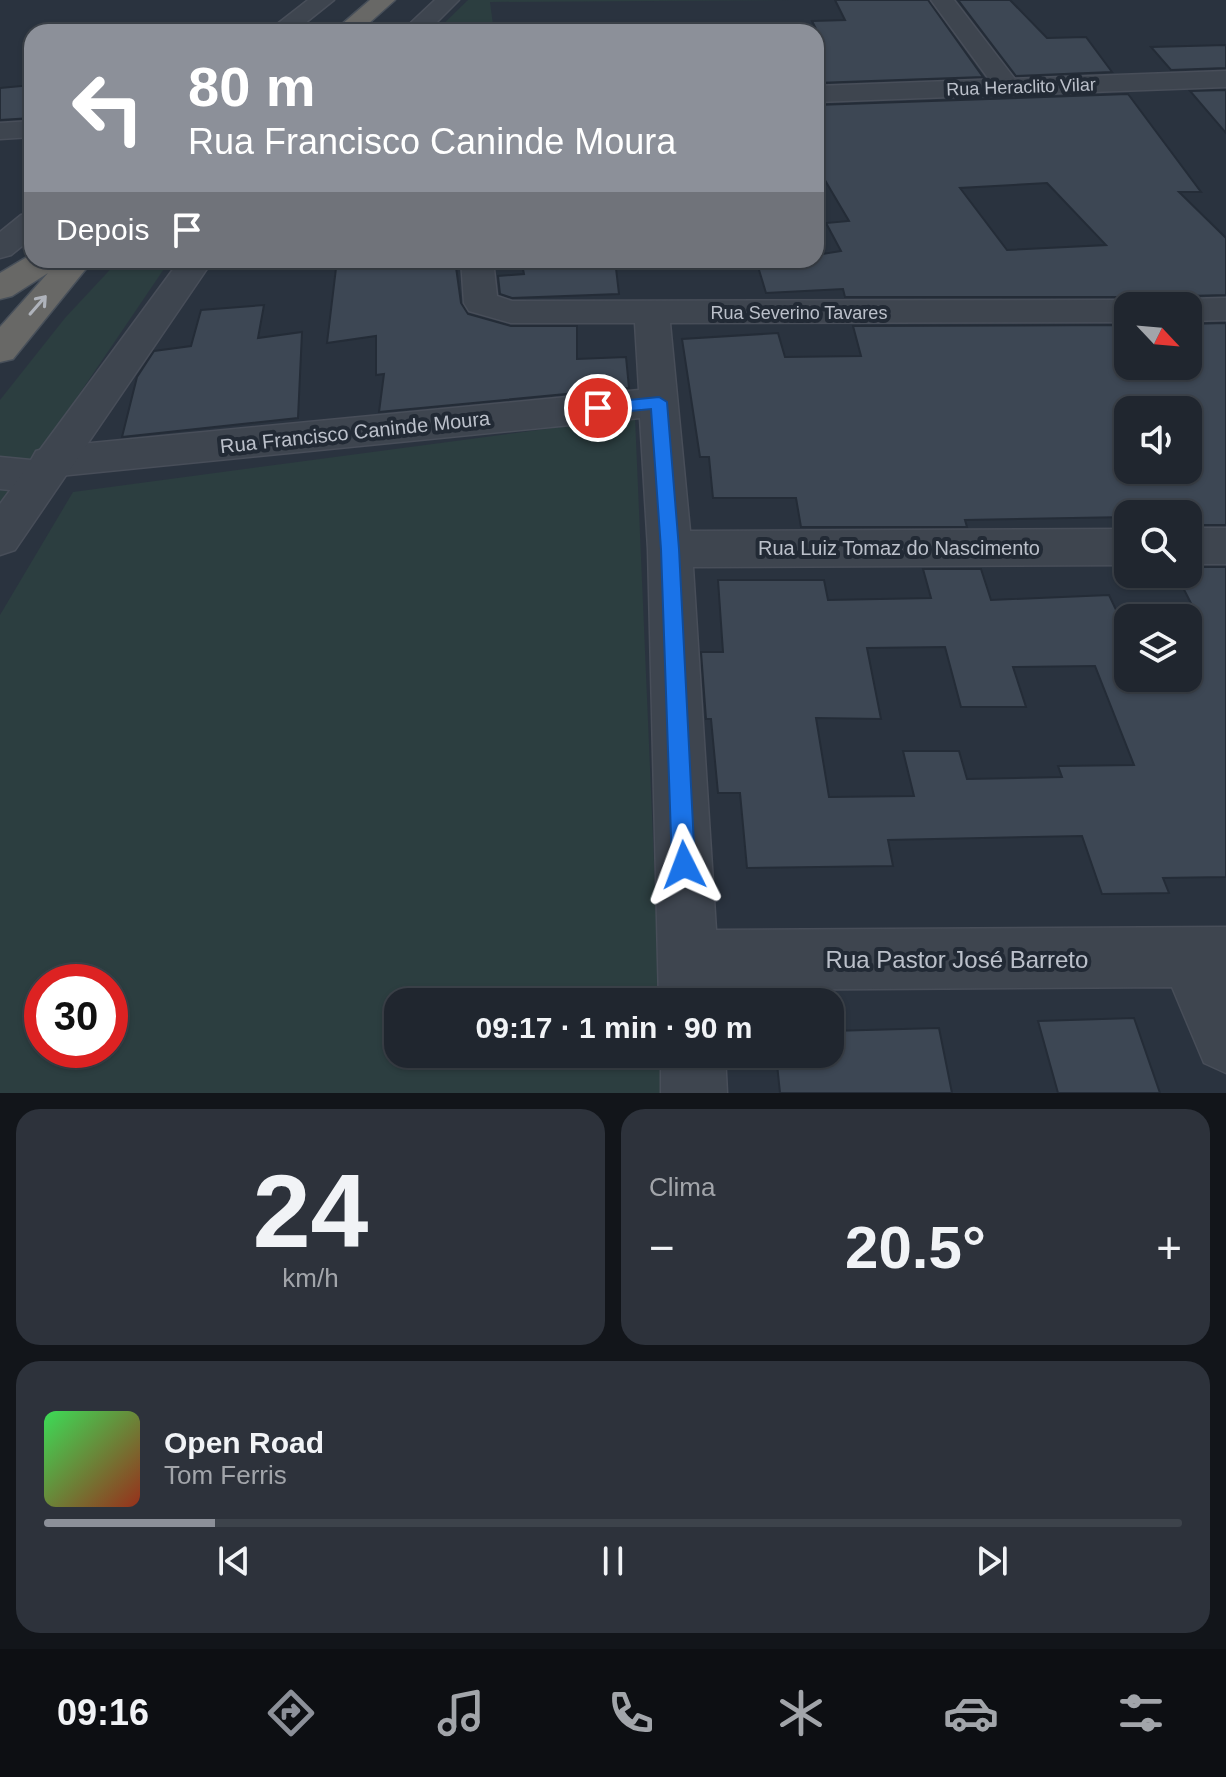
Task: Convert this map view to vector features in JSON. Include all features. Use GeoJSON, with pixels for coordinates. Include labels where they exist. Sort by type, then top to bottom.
{"type":"FeatureCollection","features":[{"type":"Feature","properties":{"kind":"highway"},"geometry":{"type":"LineString","coordinates":[[355,24],[384,0]]}},
{"type":"Feature","properties":{"kind":"highway"},"geometry":{"type":"LineString","coordinates":[[0,288],[32,268]]}},
{"type":"Feature","properties":{"kind":"highway"},"geometry":{"type":"LineString","coordinates":[[0,350],[70,268]]}},
{"type":"Feature","properties":{"kind":"street"},"geometry":{"type":"LineString","coordinates":[[290,24],[323,0]]}},
{"type":"Feature","properties":{"kind":"street"},"geometry":{"type":"LineString","coordinates":[[422,24],[448,0]]}},
{"type":"Feature","properties":{"kind":"street"},"geometry":{"type":"LineString","coordinates":[[942,0],[1008,87]]}},
{"type":"Feature","properties":{"kind":"street","name":"Rua Heraclito Vilar"},"geometry":{"type":"LineString","coordinates":[[824,94],[1226,79]]}},
{"type":"Feature","properties":{"kind":"street"},"geometry":{"type":"LineString","coordinates":[[0,131],[24,130]]}},
{"type":"Feature","properties":{"kind":"street"},"geometry":{"type":"LineString","coordinates":[[0,217],[24,202]]}},
{"type":"Feature","properties":{"kind":"street"},"geometry":{"type":"LineString","coordinates":[[0,248],[24,228]]}},
{"type":"Feature","properties":{"kind":"street"},"geometry":{"type":"LineString","coordinates":[[0,537],[30,471],[191,268]]}},
{"type":"Feature","properties":{"kind":"street","name":"Rua Severino Tavares"},"geometry":{"type":"LineString","coordinates":[[478,277],[488,307],[511,312],[1114,311]]}},
{"type":"Feature","properties":{"kind":"street"},"geometry":{"type":"LineString","coordinates":[[1202,310],[1226,309]]}},
{"type":"Feature","properties":{"kind":"street"},"geometry":{"type":"LineString","coordinates":[[652,313],[670,549],[689,981]]}},
{"type":"Feature","properties":{"kind":"street","name":"Rua Francisco Caninde Moura"},"geometry":{"type":"LineString","coordinates":[[30,471],[659,402]]}},
{"type":"Feature","properties":{"kind":"street"},"geometry":{"type":"LineString","coordinates":[[1202,546],[1226,546]]}},
{"type":"Feature","properties":{"kind":"street","name":"Rua Luiz Tomaz do Nascimento"},"geometry":{"type":"LineString","coordinates":[[670,549],[1114,547]]}},
{"type":"Feature","properties":{"kind":"street"},"geometry":{"type":"LineString","coordinates":[[1208,957],[1226,1041]]}},
{"type":"Feature","properties":{"kind":"street","name":"Rua Pastor José Barreto"},"geometry":{"type":"LineString","coordinates":[[689,981],[1208,957]]}},
{"type":"Feature","properties":{"kind":"street"},"geometry":{"type":"LineString","coordinates":[[693,1068],[694,1093]]}},
{"type":"Feature","properties":{"kind":"shaded area"},"geometry":{"type":"Polygon","coordinates":[[[468,0],[792,0],[490,2],[493,24],[443,24],[468,0]]]}},
{"type":"Feature","properties":{"kind":"shaded area"},"geometry":{"type":"Polygon","coordinates":[[[112,268],[165,268],[0,511],[0,400],[65,318],[112,268]]]}},
{"type":"Feature","properties":{"kind":"shaded area"},"geometry":{"type":"Polygon","coordinates":[[[635,417],[659,988],[384,988],[384,1068],[663,1068],[664,1093],[0,1093],[0,615],[73,492],[635,417]]]}},
{"type":"Feature","properties":{"kind":"building"},"geometry":{"type":"Polygon","coordinates":[[[835,0],[928,0],[983,77],[824,83],[824,24],[814,24],[812,21],[845,20],[835,0]]]}},
{"type":"Feature","properties":{"kind":"building"},"geometry":{"type":"Polygon","coordinates":[[[958,0],[1010,0],[1047,38],[1086,37],[1112,72],[1016,76],[958,0]]]}},
{"type":"Feature","properties":{"kind":"building"},"geometry":{"type":"Polygon","coordinates":[[[1226,45],[1226,68],[1171,70],[1151,47],[1226,45]]]}},
{"type":"Feature","properties":{"kind":"building"},"geometry":{"type":"Polygon","coordinates":[[[24,86],[24,118],[0,120],[0,88],[24,86]]]}},
{"type":"Feature","properties":{"kind":"building"},"geometry":{"type":"Polygon","coordinates":[[[1226,90],[1226,133],[1190,91],[1226,90]]]}},
{"type":"Feature","properties":{"kind":"building"},"geometry":{"type":"Polygon","coordinates":[[[1128,94],[1201,192],[1179,192],[1226,238],[1226,295],[1114,292],[1114,297],[845,297],[843,289],[766,293],[758,268],[824,268],[824,254],[841,251],[826,223],[849,221],[824,179],[824,105],[1128,94]],[[1047,183],[960,188],[1007,250],[1106,245],[1047,183]]]}},
{"type":"Feature","properties":{"kind":"building"},"geometry":{"type":"Polygon","coordinates":[[[336,268],[456,268],[461,303],[468,314],[511,326],[577,326],[577,359],[626,357],[629,388],[379,412],[384,374],[376,375],[376,336],[327,343],[336,268]]]}},
{"type":"Feature","properties":{"kind":"building"},"geometry":{"type":"Polygon","coordinates":[[[523,268],[616,268],[619,294],[512,298],[500,294],[498,276],[524,274],[523,268]]]}},
{"type":"Feature","properties":{"kind":"building"},"geometry":{"type":"Polygon","coordinates":[[[264,305],[258,338],[302,332],[298,418],[122,437],[137,377],[154,351],[191,346],[201,310],[264,305]]]}},
{"type":"Feature","properties":{"kind":"building"},"geometry":{"type":"Polygon","coordinates":[[[1226,323],[1226,525],[1202,525],[1202,500],[1114,500],[1114,517],[965,520],[967,527],[801,527],[796,498],[713,498],[709,457],[700,457],[682,339],[778,333],[785,357],[861,356],[853,326],[1114,325],[1114,380],[1202,380],[1202,324],[1226,323]]]}},
{"type":"Feature","properties":{"kind":"building"},"geometry":{"type":"Polygon","coordinates":[[[1202,567],[1226,567],[1226,877],[1163,878],[1169,893],[1102,894],[1082,836],[888,840],[893,866],[747,868],[740,793],[718,793],[711,719],[706,719],[701,652],[723,652],[718,580],[824,580],[828,600],[931,598],[923,569],[981,569],[991,600],[1109,595],[1114,606],[1114,692],[1202,692],[1202,604],[1191,604],[1183,588],[1202,588],[1202,567]],[[945,647],[867,648],[881,719],[816,718],[829,797],[914,796],[903,751],[959,751],[967,779],[1062,777],[1058,766],[1134,765],[1095,666],[1013,667],[1026,707],[961,707],[945,647]]]}},
{"type":"Feature","properties":{"kind":"building"},"geometry":{"type":"Polygon","coordinates":[[[1134,1018],[1160,1093],[1058,1093],[1038,1021],[1134,1018]]]}},
{"type":"Feature","properties":{"kind":"building"},"geometry":{"type":"Polygon","coordinates":[[[939,1028],[952,1093],[780,1093],[777,1068],[844,1068],[844,1031],[939,1028]]]}},
{"type":"Feature","properties":{"kind":"route"},"geometry":{"type":"LineString","coordinates":[[598,408],[659,402],[670,549],[684,865]]}}]}
